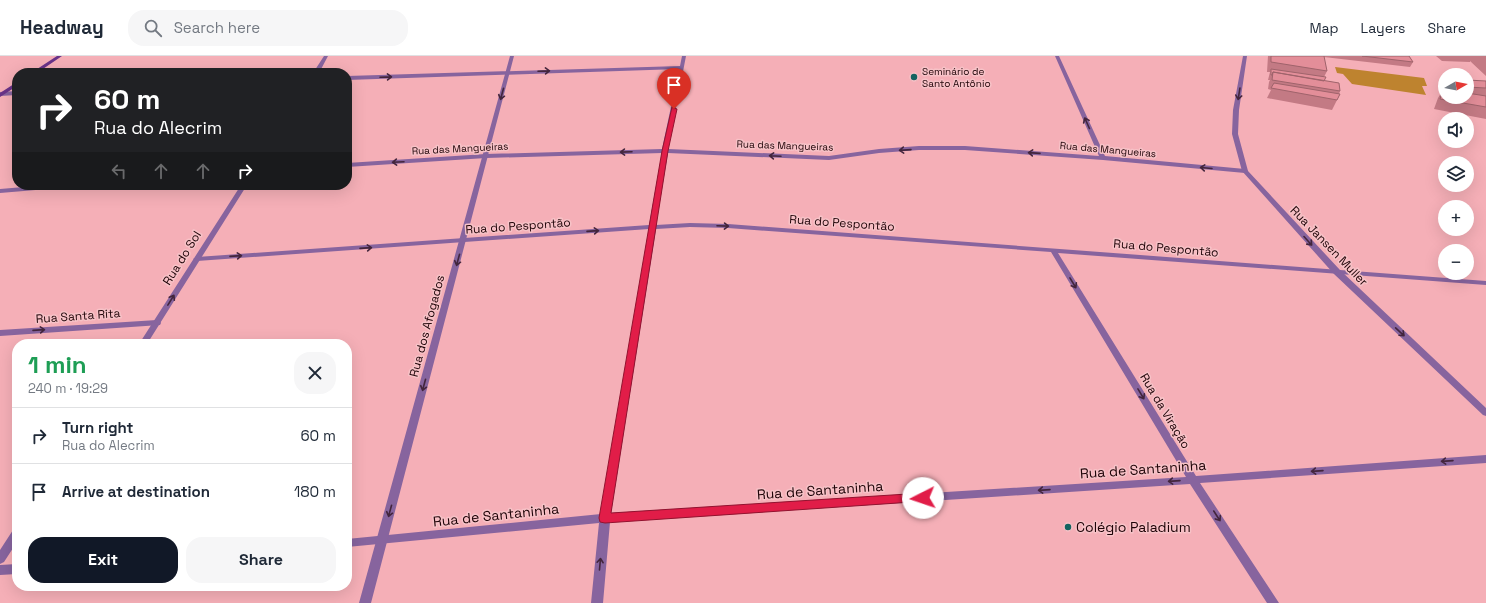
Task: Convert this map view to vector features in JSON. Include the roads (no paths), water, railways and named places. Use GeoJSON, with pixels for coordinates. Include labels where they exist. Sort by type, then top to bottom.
{"type":"FeatureCollection","features":[{"type":"Feature","properties":{"kind":"main road"},"geometry":{"type":"LineString","coordinates":[[42,68],[60,56]]}},
{"type":"Feature","properties":{"kind":"main road"},"geometry":{"type":"LineString","coordinates":[[1,95],[12,87]]}},
{"type":"Feature","properties":{"kind":"street"},"geometry":{"type":"LineString","coordinates":[[319,68],[326,56]]}},
{"type":"Feature","properties":{"kind":"street","name":"Rua dos Afogados"},"geometry":{"type":"LineString","coordinates":[[365,603],[512,56]]}},
{"type":"Feature","properties":{"kind":"street"},"geometry":{"type":"LineString","coordinates":[[597,603],[605,518],[665,151],[684,56]]}},
{"type":"Feature","properties":{"kind":"street"},"geometry":{"type":"LineString","coordinates":[[1057,56],[1103,158]]}},
{"type":"Feature","properties":{"kind":"street"},"geometry":{"type":"LineString","coordinates":[[1244,171],[1236,134],[1236,110],[1245,56]]}},
{"type":"Feature","properties":{"kind":"street"},"geometry":{"type":"LineString","coordinates":[[352,78],[682,67]]}},
{"type":"Feature","properties":{"kind":"street"},"geometry":{"type":"LineString","coordinates":[[1,95],[12,94]]}},
{"type":"Feature","properties":{"kind":"street","name":"Rua das Mangueiras"},"geometry":{"type":"LineString","coordinates":[[352,165],[486,156],[665,151],[829,158],[879,151],[920,148],[965,148],[1103,158],[1244,171]]}},
{"type":"Feature","properties":{"kind":"street","name":"Rua Jansen Muller"},"geometry":{"type":"LineString","coordinates":[[1244,171],[1337,272],[1486,413]]}},
{"type":"Feature","properties":{"kind":"street"},"geometry":{"type":"LineString","coordinates":[[0,191],[12,190]]}},
{"type":"Feature","properties":{"kind":"street","name":"Rua do Sol"},"geometry":{"type":"LineString","coordinates":[[146,339],[241,190]]}},
{"type":"Feature","properties":{"kind":"street","name":"Rua do Pespontão"},"geometry":{"type":"LineString","coordinates":[[197,259],[690,225],[728,226],[1486,283]]}},
{"type":"Feature","properties":{"kind":"street","name":"Rua da Viração"},"geometry":{"type":"LineString","coordinates":[[1053,250],[1193,480],[1273,603]]}},
{"type":"Feature","properties":{"kind":"street","name":"Rua Santa Rita"},"geometry":{"type":"LineString","coordinates":[[0,333],[157,323]]}},
{"type":"Feature","properties":{"kind":"street","name":"Rua de Santaninha"},"geometry":{"type":"LineString","coordinates":[[352,543],[605,518],[1193,480],[1486,459]]}},
{"type":"Feature","properties":{"kind":"street"},"geometry":{"type":"LineString","coordinates":[[0,559],[12,541]]}},
{"type":"Feature","properties":{"kind":"street"},"geometry":{"type":"LineString","coordinates":[[0,570],[12,569]]}},
{"type":"Feature","properties":{"kind":"place","name":"Seminário de Santo Antônio"},"geometry":{"type":"Point","coordinates":[914,77]}},
{"type":"Feature","properties":{"kind":"place","name":"Colégio Paladium"},"geometry":{"type":"Point","coordinates":[1068,527]}}]}
